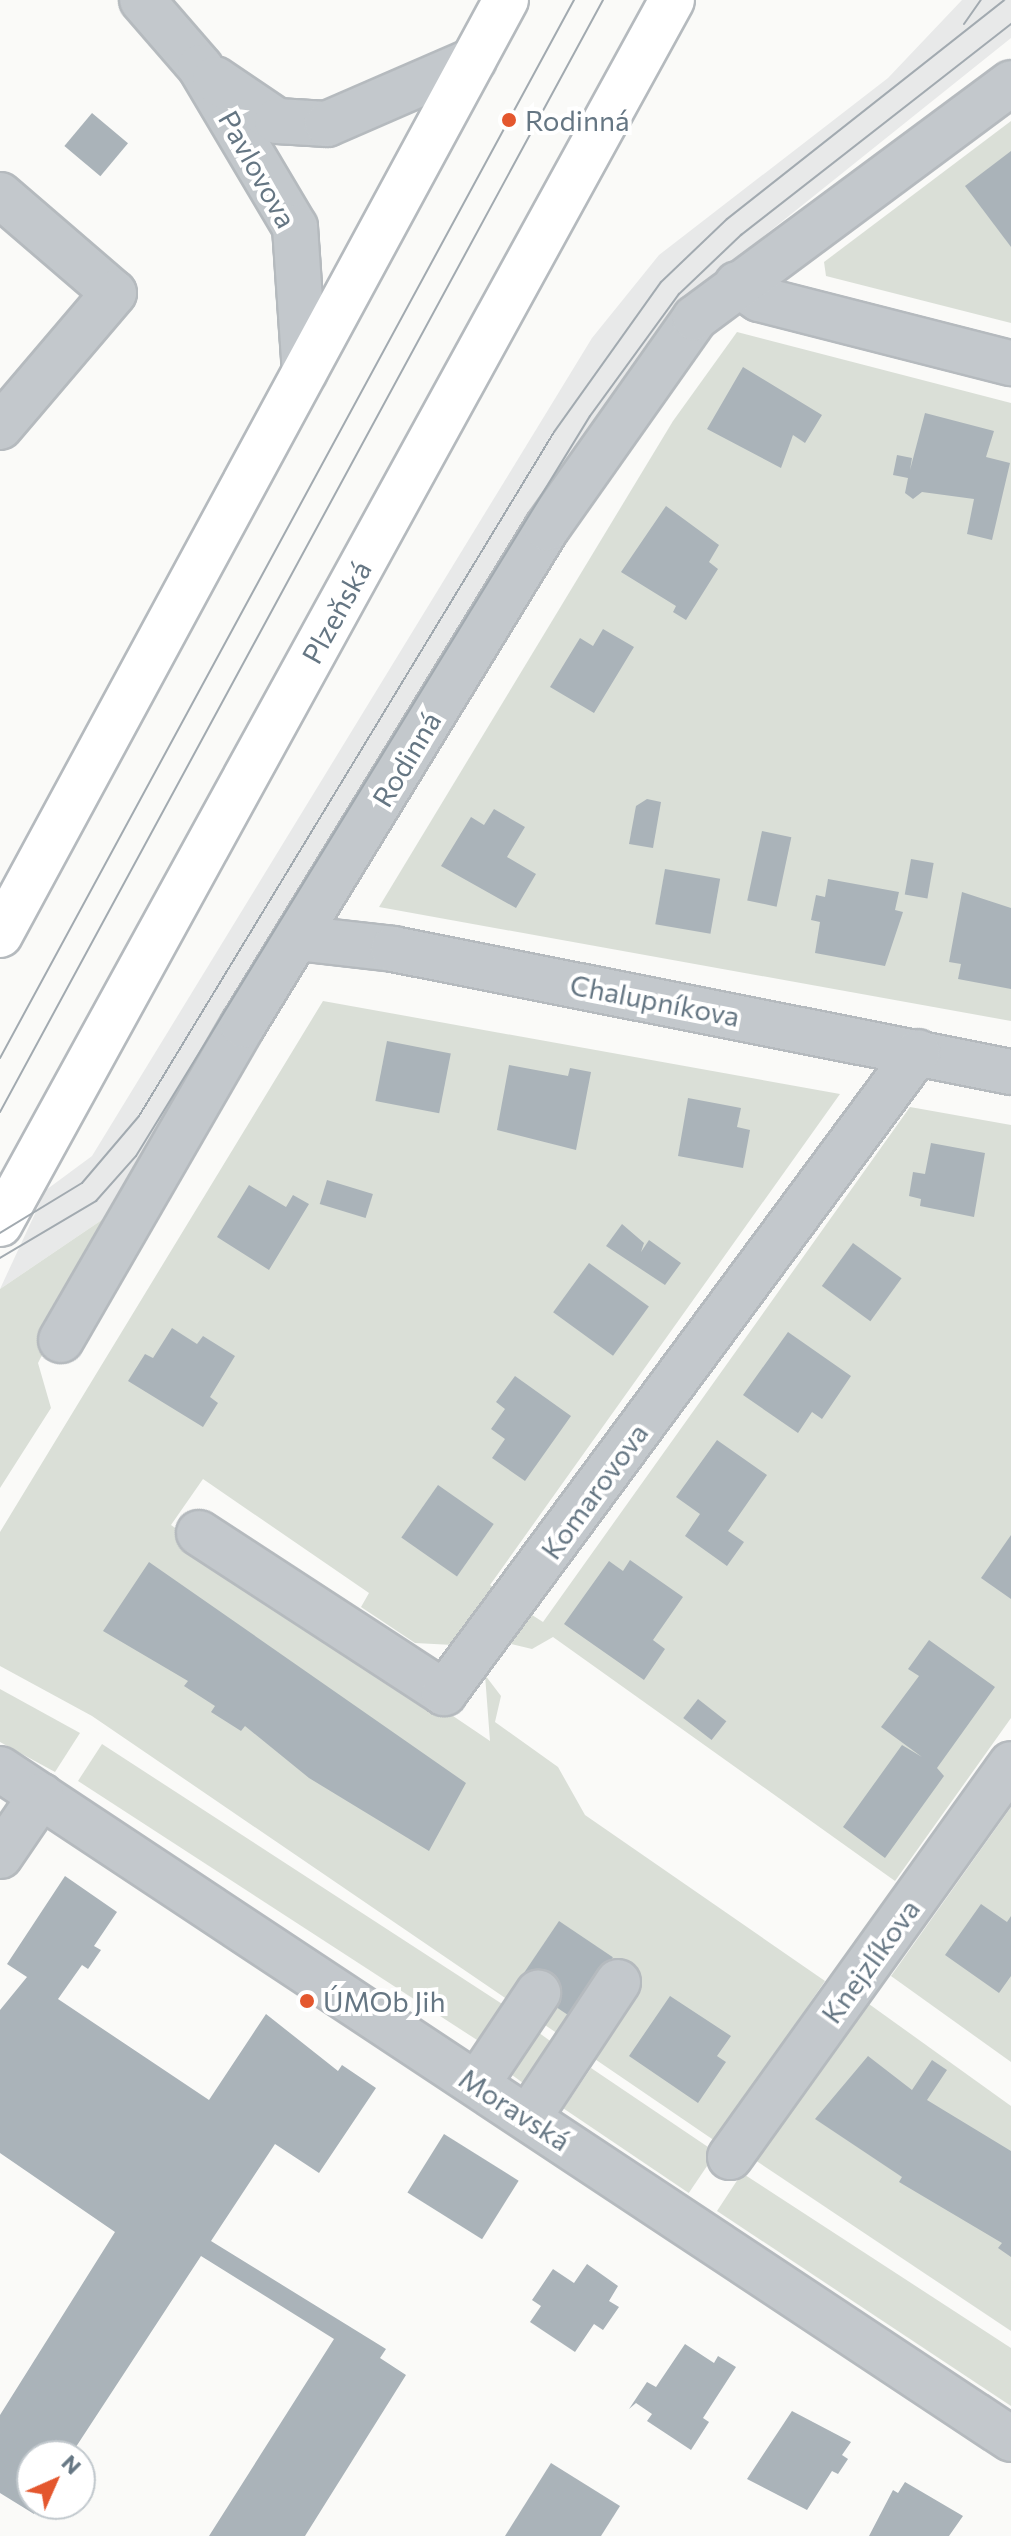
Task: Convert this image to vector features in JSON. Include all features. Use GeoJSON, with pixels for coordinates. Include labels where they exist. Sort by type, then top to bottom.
{"type":"FeatureCollection","features":[{"type":"Feature","properties":{"kind":"main road"},"geometry":{"type":"LineString","coordinates":[[0,935],[506,0]]}},
{"type":"Feature","properties":{"kind":"main road","name":"Plzeňská"},"geometry":{"type":"LineString","coordinates":[[0,1224],[672,0]]}},
{"type":"Feature","properties":{"kind":"street","name":"Pavlovova"},"geometry":{"type":"LineString","coordinates":[[142,0],[200,67],[295,227],[305,372]]}},
{"type":"Feature","properties":{"kind":"street","name":"Pavlovova"},"geometry":{"type":"LineString","coordinates":[[200,67],[277,121],[301,126],[341,120],[474,60]]}},
{"type":"Feature","properties":{"kind":"street","name":"Rodinná"},"geometry":{"type":"LineString","coordinates":[[61,1340],[297,938],[547,528],[695,318],[1011,83]]}},
{"type":"Feature","properties":{"kind":"street"},"geometry":{"type":"LineString","coordinates":[[0,195],[114,293],[0,427]]}},
{"type":"Feature","properties":{"kind":"street"},"geometry":{"type":"LineString","coordinates":[[737,284],[759,299],[1011,363]]}},
{"type":"Feature","properties":{"kind":"street","name":"Chalupníkova"},"geometry":{"type":"LineString","coordinates":[[297,938],[393,949],[1011,1072]]}},
{"type":"Feature","properties":{"kind":"street","name":"Komarovova"},"geometry":{"type":"LineString","coordinates":[[199,1533],[444,1693],[918,1052]]}},
{"type":"Feature","properties":{"kind":"street","name":"Knejzlíkova"},"geometry":{"type":"LineString","coordinates":[[730,2157],[1011,1764]]}},
{"type":"Feature","properties":{"kind":"street"},"geometry":{"type":"LineString","coordinates":[[0,1856],[15,1782]]}},
{"type":"Feature","properties":{"kind":"street","name":"Moravská"},"geometry":{"type":"LineString","coordinates":[[15,1782],[1011,2439]]}},
{"type":"Feature","properties":{"kind":"street"},"geometry":{"type":"LineString","coordinates":[[528,2118],[618,1982]]}},
{"type":"Feature","properties":{"kind":"street"},"geometry":{"type":"LineString","coordinates":[[477,2084],[538,1993]]}},
{"type":"Feature","properties":{"kind":"shaded area"},"geometry":{"type":"Polygon","coordinates":[[[962,0],[1011,0],[1011,38],[759,240],[684,312],[115,1211],[0,1289],[46,1190],[92,1156],[592,338],[659,255],[888,78],[962,0]]]}},
{"type":"Feature","properties":{"kind":"shaded area"},"geometry":{"type":"Polygon","coordinates":[[[1011,121],[1011,323],[826,276],[824,262],[1011,121]]]}},
{"type":"Feature","properties":{"kind":"shaded area"},"geometry":{"type":"Polygon","coordinates":[[[737,332],[1011,403],[1011,1021],[379,907],[673,421],[737,332]]]}},
{"type":"Feature","properties":{"kind":"shaded area"},"geometry":{"type":"Polygon","coordinates":[[[323,1001],[840,1094],[490,1585],[503,1594],[453,1645],[415,1643],[361,1607],[369,1593],[203,1479],[171,1525],[490,1741],[485,1675],[501,1696],[495,1722],[558,1767],[585,1815],[825,1981],[715,2141],[92,1716],[0,1666],[0,1532],[323,1001]]]}},
{"type":"Feature","properties":{"kind":"shaded area"},"geometry":{"type":"Polygon","coordinates":[[[910,1107],[1011,1125],[1011,1718],[895,1881],[553,1637],[532,1649],[507,1643],[529,1613],[543,1622],[910,1107]]]}},
{"type":"Feature","properties":{"kind":"shaded area"},"geometry":{"type":"Polygon","coordinates":[[[115,1211],[38,1363],[51,1408],[0,1488],[0,1289],[115,1211]]]}},
{"type":"Feature","properties":{"kind":"shaded area"},"geometry":{"type":"Polygon","coordinates":[[[0,1689],[80,1733],[55,1772],[0,1742],[0,1689]]]}},
{"type":"Feature","properties":{"kind":"shaded area"},"geometry":{"type":"Polygon","coordinates":[[[102,1744],[504,2005],[480,2042],[78,1781],[102,1744]]]}},
{"type":"Feature","properties":{"kind":"shaded area"},"geometry":{"type":"Polygon","coordinates":[[[1011,1807],[1011,2062],[891,1976],[1011,1807]]]}},
{"type":"Feature","properties":{"kind":"shaded area"},"geometry":{"type":"Polygon","coordinates":[[[862,1999],[1011,2106],[1011,2331],[749,2156],[862,1999]]]}},
{"type":"Feature","properties":{"kind":"shaded area"},"geometry":{"type":"Polygon","coordinates":[[[531,2027],[559,2047],[529,2087],[502,2067],[531,2027]]]}},
{"type":"Feature","properties":{"kind":"shaded area"},"geometry":{"type":"Polygon","coordinates":[[[591,2068],[716,2152],[689,2193],[564,2109],[591,2068]]]}},
{"type":"Feature","properties":{"kind":"shaded area"},"geometry":{"type":"Polygon","coordinates":[[[742,2173],[1011,2348],[1011,2406],[717,2211],[742,2173]]]}},
{"type":"Feature","properties":{"kind":"building"},"geometry":{"type":"Polygon","coordinates":[[[92,113],[128,143],[100,176],[64,146],[92,113]]]}},
{"type":"Feature","properties":{"kind":"building"},"geometry":{"type":"Polygon","coordinates":[[[1011,151],[1011,247],[965,186],[1011,151]]]}},
{"type":"Feature","properties":{"kind":"building"},"geometry":{"type":"Polygon","coordinates":[[[743,367],[822,415],[805,443],[793,435],[781,468],[707,429],[743,367]]]}},
{"type":"Feature","properties":{"kind":"building"},"geometry":{"type":"Polygon","coordinates":[[[925,413],[994,431],[986,457],[1010,463],[992,540],[967,534],[974,499],[922,492],[913,499],[905,493],[908,478],[893,475],[897,455],[912,458],[910,470],[925,413]]]}},
{"type":"Feature","properties":{"kind":"building"},"geometry":{"type":"Polygon","coordinates":[[[666,506],[719,545],[709,562],[718,569],[686,620],[673,612],[676,606],[621,572],[666,506]]]}},
{"type":"Feature","properties":{"kind":"building"},"geometry":{"type":"Polygon","coordinates":[[[603,629],[634,647],[594,713],[550,687],[580,638],[593,646],[603,629]]]}},
{"type":"Feature","properties":{"kind":"building"},"geometry":{"type":"Polygon","coordinates":[[[647,799],[661,802],[653,848],[629,844],[636,806],[647,799]]]}},
{"type":"Feature","properties":{"kind":"building"},"geometry":{"type":"Polygon","coordinates":[[[494,809],[525,827],[507,857],[536,874],[516,908],[441,866],[471,817],[484,825],[494,809]]]}},
{"type":"Feature","properties":{"kind":"building"},"geometry":{"type":"Polygon","coordinates":[[[762,831],[791,837],[777,907],[747,900],[762,831]]]}},
{"type":"Feature","properties":{"kind":"building"},"geometry":{"type":"Polygon","coordinates":[[[911,859],[934,863],[927,898],[905,894],[911,859]]]}},
{"type":"Feature","properties":{"kind":"building"},"geometry":{"type":"Polygon","coordinates":[[[665,869],[720,879],[710,934],[655,924],[665,869]]]}},
{"type":"Feature","properties":{"kind":"building"},"geometry":{"type":"Polygon","coordinates":[[[828,879],[899,892],[895,910],[903,912],[885,966],[815,953],[820,922],[811,920],[816,895],[825,897],[828,879]]]}},
{"type":"Feature","properties":{"kind":"building"},"geometry":{"type":"Polygon","coordinates":[[[962,892],[1011,908],[1011,989],[958,979],[961,964],[949,962],[962,892]]]}},
{"type":"Feature","properties":{"kind":"building"},"geometry":{"type":"Polygon","coordinates":[[[387,1041],[451,1053],[439,1113],[375,1101],[387,1041]]]}},
{"type":"Feature","properties":{"kind":"building"},"geometry":{"type":"Polygon","coordinates":[[[509,1065],[568,1076],[570,1068],[591,1072],[576,1150],[497,1130],[509,1065]]]}},
{"type":"Feature","properties":{"kind":"building"},"geometry":{"type":"Polygon","coordinates":[[[688,1098],[741,1108],[737,1127],[750,1130],[743,1168],[678,1156],[688,1098]]]}},
{"type":"Feature","properties":{"kind":"building"},"geometry":{"type":"Polygon","coordinates":[[[931,1143],[985,1153],[974,1217],[920,1206],[921,1199],[909,1196],[913,1172],[925,1174],[931,1143]]]}},
{"type":"Feature","properties":{"kind":"building"},"geometry":{"type":"Polygon","coordinates":[[[327,1180],[373,1194],[366,1218],[320,1204],[327,1180]]]}},
{"type":"Feature","properties":{"kind":"building"},"geometry":{"type":"Polygon","coordinates":[[[249,1185],[286,1207],[293,1195],[309,1204],[269,1270],[217,1237],[249,1185]]]}},
{"type":"Feature","properties":{"kind":"building"},"geometry":{"type":"Polygon","coordinates":[[[622,1224],[644,1243],[641,1252],[649,1240],[681,1263],[665,1285],[606,1246],[622,1224]]]}},
{"type":"Feature","properties":{"kind":"building"},"geometry":{"type":"Polygon","coordinates":[[[853,1243],[902,1278],[870,1321],[822,1286],[853,1243]]]}},
{"type":"Feature","properties":{"kind":"building"},"geometry":{"type":"Polygon","coordinates":[[[589,1263],[649,1306],[613,1356],[553,1312],[589,1263]]]}},
{"type":"Feature","properties":{"kind":"building"},"geometry":{"type":"Polygon","coordinates":[[[172,1328],[197,1344],[203,1336],[235,1356],[210,1397],[218,1403],[203,1427],[128,1381],[145,1354],[153,1358],[172,1328]]]}},
{"type":"Feature","properties":{"kind":"building"},"geometry":{"type":"Polygon","coordinates":[[[788,1332],[851,1376],[822,1419],[812,1412],[798,1433],[743,1395],[788,1332]]]}},
{"type":"Feature","properties":{"kind":"building"},"geometry":{"type":"Polygon","coordinates":[[[515,1376],[571,1416],[525,1481],[492,1458],[505,1439],[491,1429],[505,1409],[496,1402],[515,1376]]]}},
{"type":"Feature","properties":{"kind":"building"},"geometry":{"type":"Polygon","coordinates":[[[717,1440],[767,1475],[728,1531],[744,1542],[727,1566],[685,1536],[700,1514],[676,1497],[717,1440]]]}},
{"type":"Feature","properties":{"kind":"building"},"geometry":{"type":"Polygon","coordinates":[[[438,1485],[494,1524],[457,1576],[401,1537],[438,1485]]]}},
{"type":"Feature","properties":{"kind":"building"},"geometry":{"type":"Polygon","coordinates":[[[1011,1535],[1011,1599],[981,1578],[1011,1535]]]}},
{"type":"Feature","properties":{"kind":"building"},"geometry":{"type":"Polygon","coordinates":[[[630,1560],[683,1597],[653,1640],[665,1649],[644,1680],[564,1624],[609,1561],[623,1571],[630,1560]]]}},
{"type":"Feature","properties":{"kind":"building"},"geometry":{"type":"Polygon","coordinates":[[[149,1562],[466,1783],[429,1851],[309,1778],[245,1726],[241,1731],[211,1712],[215,1706],[184,1686],[188,1681],[103,1631],[149,1562]]]}},
{"type":"Feature","properties":{"kind":"building"},"geometry":{"type":"Polygon","coordinates":[[[929,1640],[995,1687],[937,1768],[944,1776],[885,1858],[843,1827],[902,1745],[922,1757],[881,1727],[919,1676],[908,1669],[929,1640]]]}},
{"type":"Feature","properties":{"kind":"building"},"geometry":{"type":"Polygon","coordinates":[[[698,1699],[726,1721],[712,1740],[683,1718],[698,1699]]]}},
{"type":"Feature","properties":{"kind":"building"},"geometry":{"type":"Polygon","coordinates":[[[65,1876],[117,1912],[94,1946],[101,1950],[88,1969],[82,1965],[58,1999],[209,2100],[266,2014],[338,2071],[342,2065],[376,2088],[319,2173],[275,2144],[211,2241],[386,2349],[380,2358],[406,2375],[305,2536],[209,2536],[334,2339],[201,2256],[80,2440],[16,2440],[16,2503],[0,2493],[0,2415],[115,2232],[0,2153],[0,2010],[27,1977],[7,1964],[65,1876]]]}},
{"type":"Feature","properties":{"kind":"building"},"geometry":{"type":"Polygon","coordinates":[[[981,1904],[1007,1922],[1011,1916],[1011,1976],[999,1993],[945,1955],[981,1904]]]}},
{"type":"Feature","properties":{"kind":"building"},"geometry":{"type":"Polygon","coordinates":[[[559,1921],[613,1957],[572,2018],[518,1982],[559,1921]]]}},
{"type":"Feature","properties":{"kind":"building"},"geometry":{"type":"Polygon","coordinates":[[[670,1996],[731,2036],[717,2056],[726,2062],[698,2103],[629,2056],[670,1996]]]}},
{"type":"Feature","properties":{"kind":"building"},"geometry":{"type":"Polygon","coordinates":[[[868,2056],[912,2090],[932,2060],[947,2070],[927,2100],[1011,2151],[1011,2257],[998,2248],[1002,2243],[899,2182],[902,2177],[815,2119],[868,2056]]]}},
{"type":"Feature","properties":{"kind":"building"},"geometry":{"type":"Polygon","coordinates":[[[444,2134],[519,2181],[482,2239],[407,2193],[444,2134]]]}},
{"type":"Feature","properties":{"kind":"building"},"geometry":{"type":"Polygon","coordinates":[[[587,2264],[618,2286],[609,2301],[619,2307],[603,2330],[594,2324],[575,2352],[530,2322],[541,2306],[532,2300],[553,2269],[574,2283],[587,2264]]]}},
{"type":"Feature","properties":{"kind":"building"},"geometry":{"type":"Polygon","coordinates":[[[685,2344],[714,2363],[718,2356],[736,2367],[703,2418],[709,2422],[691,2450],[647,2421],[652,2414],[636,2403],[629,2409],[647,2382],[656,2387],[685,2344]]]}},
{"type":"Feature","properties":{"kind":"building"},"geometry":{"type":"Polygon","coordinates":[[[792,2411],[851,2442],[842,2455],[848,2459],[838,2474],[832,2471],[807,2510],[747,2479],[792,2411]]]}},
{"type":"Feature","properties":{"kind":"building"},"geometry":{"type":"Polygon","coordinates":[[[551,2463],[620,2506],[601,2536],[505,2536],[551,2463]]]}},
{"type":"Feature","properties":{"kind":"building"},"geometry":{"type":"Polygon","coordinates":[[[905,2482],[963,2516],[949,2536],[869,2536],[893,2490],[898,2493],[905,2482]]]}},
{"type":"Feature","properties":{"kind":"tram line"},"geometry":{"type":"LineString","coordinates":[[0,1058],[574,0]]}},
{"type":"Feature","properties":{"kind":"tram line"},"geometry":{"type":"LineString","coordinates":[[0,1112],[603,0]]}},
{"type":"Feature","properties":{"kind":"tram line"},"geometry":{"type":"LineString","coordinates":[[964,24],[981,0]]}},
{"type":"Feature","properties":{"kind":"tram line"},"geometry":{"type":"LineString","coordinates":[[0,1233],[82,1183],[139,1116],[554,432],[661,282],[727,219],[1004,0]]}},
{"type":"Feature","properties":{"kind":"tram line"},"geometry":{"type":"LineString","coordinates":[[0,1258],[96,1201],[136,1156],[590,416],[679,294],[741,235],[1011,24]]}},
{"type":"Feature","properties":{"kind":"place","name":"Rodinná"},"geometry":{"type":"Point","coordinates":[509,120]}},
{"type":"Feature","properties":{"kind":"place","name":"ÚMOb Jih"},"geometry":{"type":"Point","coordinates":[307,2001]}}]}
